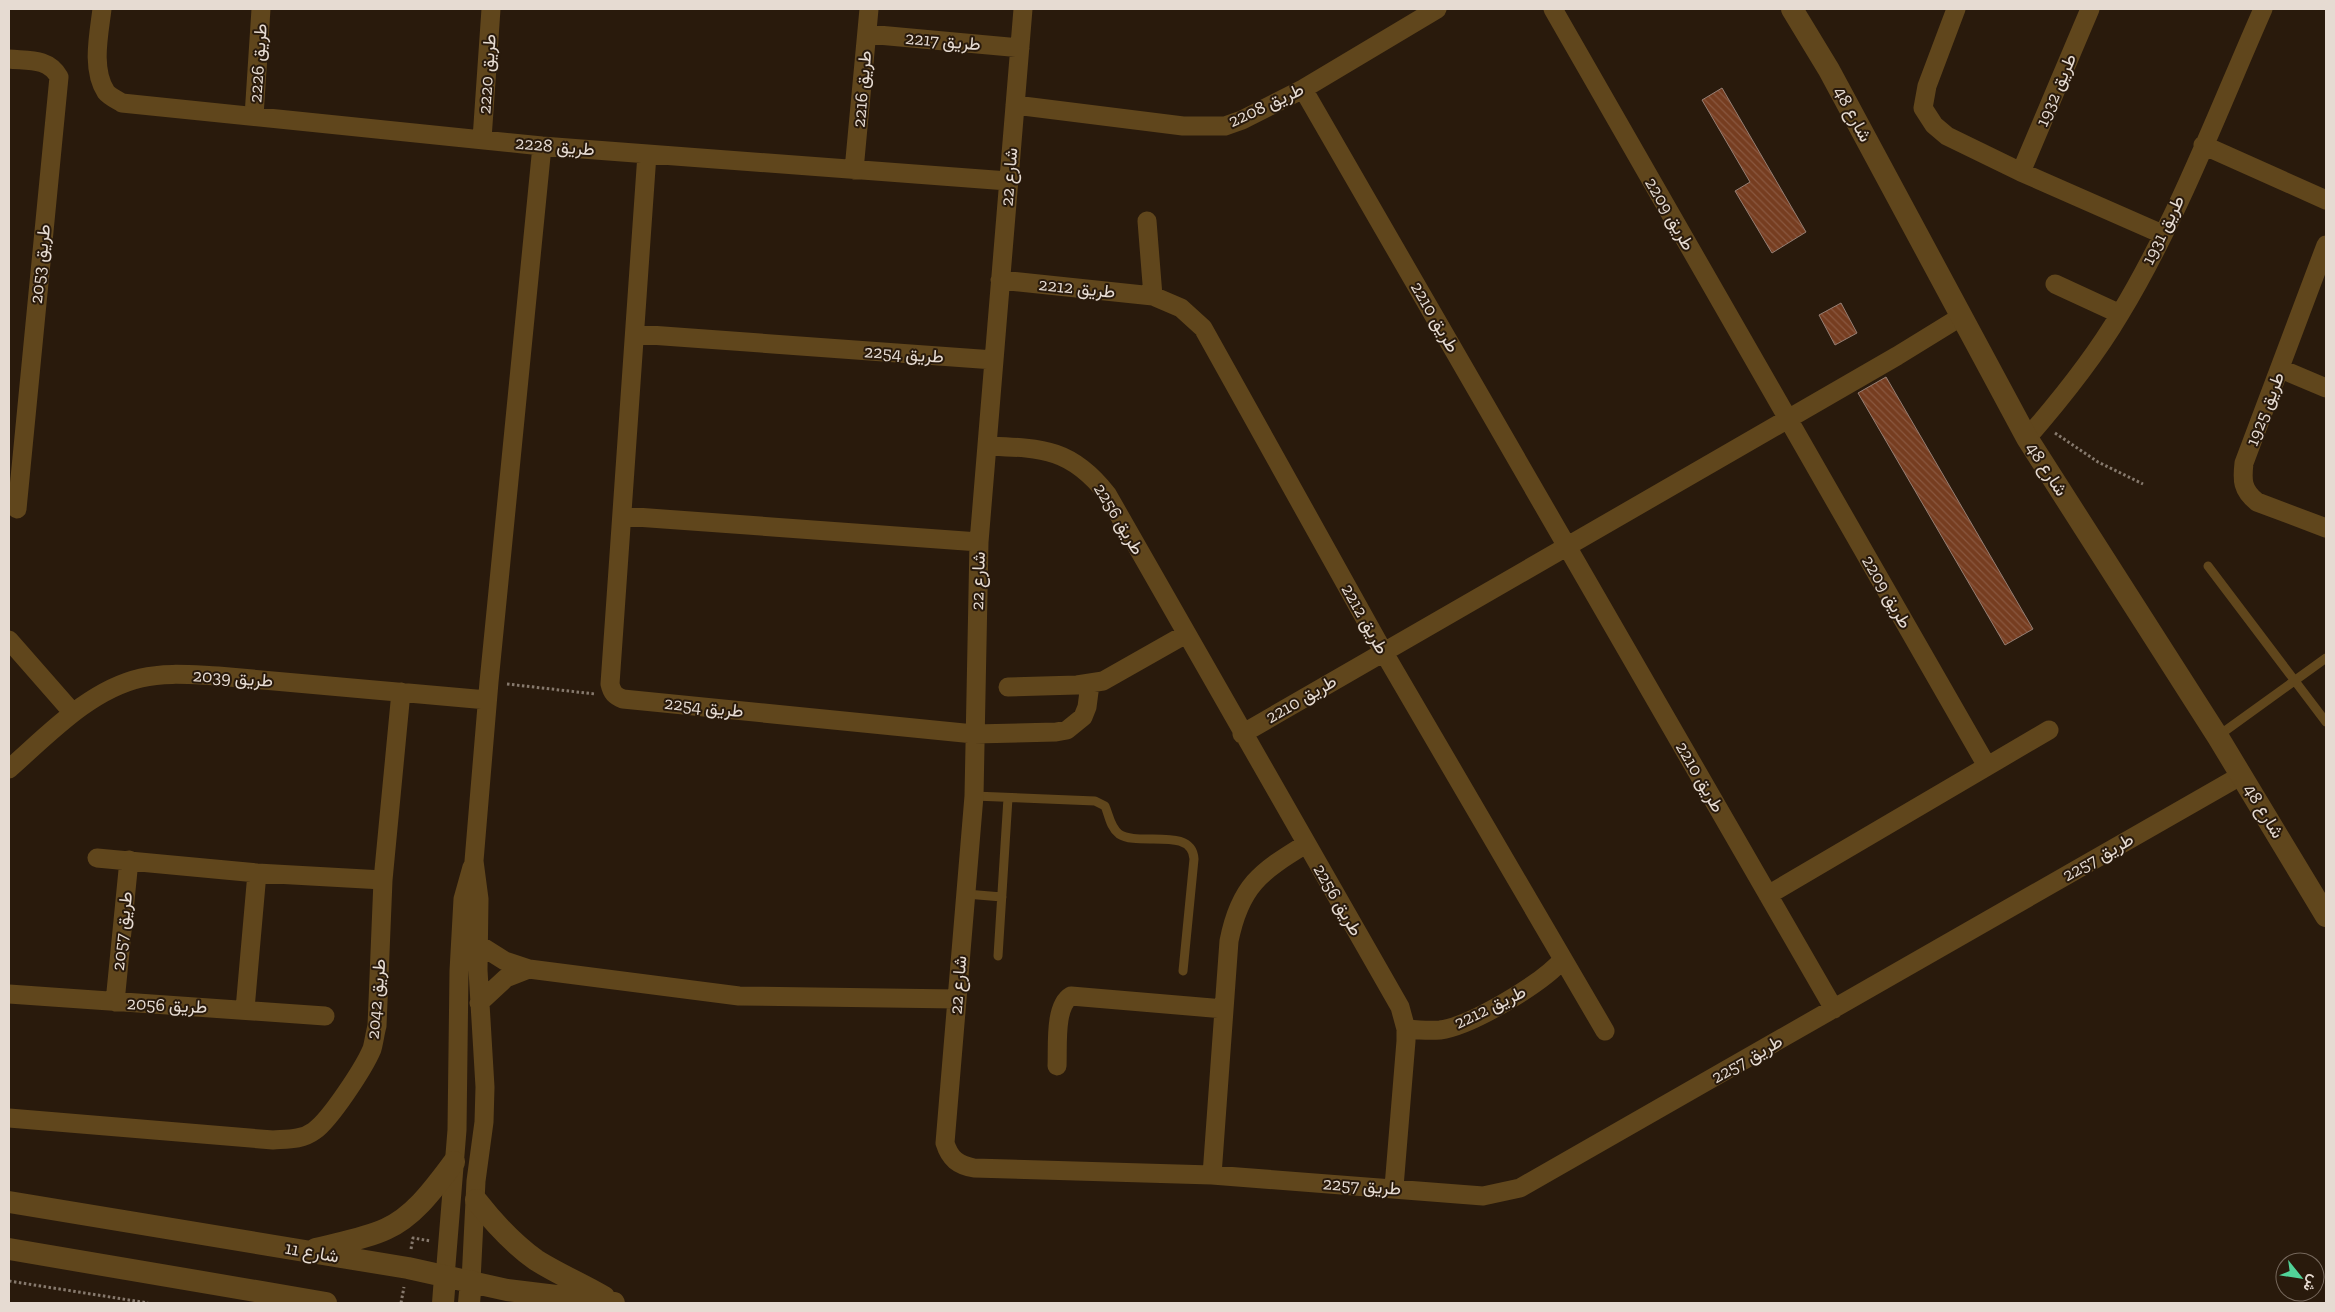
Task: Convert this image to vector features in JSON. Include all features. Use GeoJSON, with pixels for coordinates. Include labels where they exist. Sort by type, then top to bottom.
{"type":"FeatureCollection","features":[{"type":"Feature","properties":{"kind":"street","name":"طريق 2228"},"geometry":{"type":"LineString","coordinates":[[102,9],[98,52],[99,75],[106,93],[122,103],[142,107],[254,116],[542,146],[1008,182]]}},
{"type":"Feature","properties":{"kind":"street","name":"طريق 2226"},"geometry":{"type":"LineString","coordinates":[[254,116],[261,9]]}},
{"type":"Feature","properties":{"kind":"street","name":"طريق 2220"},"geometry":{"type":"LineString","coordinates":[[482,139],[491,9]]}},
{"type":"Feature","properties":{"kind":"street","name":"طريق 2216"},"geometry":{"type":"LineString","coordinates":[[854,170],[869,9]]}},
{"type":"Feature","properties":{"kind":"street","name":"شارع 22"},"geometry":{"type":"LineString","coordinates":[[948,1152],[945,1143],[974,796],[979,542],[1023,9]]}},
{"type":"Feature","properties":{"kind":"street","name":"طريق 2208"},"geometry":{"type":"LineString","coordinates":[[1015,104],[1205,128],[1225,126],[1242,120],[1303,89],[1437,9]]}},
{"type":"Feature","properties":{"kind":"street","name":"طريق 2209"},"geometry":{"type":"LineString","coordinates":[[1553,9],[1987,766]]}},
{"type":"Feature","properties":{"kind":"street","name":"شارع 48"},"geometry":{"type":"LineString","coordinates":[[1792,9],[1829,70],[1962,316],[2034,430],[2326,916]]}},
{"type":"Feature","properties":{"kind":"street"},"geometry":{"type":"LineString","coordinates":[[1956,9],[1927,86],[1923,108],[1934,124],[1947,136],[2021,172],[2162,234]]}},
{"type":"Feature","properties":{"kind":"street","name":"طريق 1932"},"geometry":{"type":"LineString","coordinates":[[2021,172],[2090,9]]}},
{"type":"Feature","properties":{"kind":"street","name":"طريق 1931"},"geometry":{"type":"LineString","coordinates":[[2034,430],[2103,342],[2120,314],[2162,234],[2263,9]]}},
{"type":"Feature","properties":{"kind":"street","name":"طريق 2217"},"geometry":{"type":"LineString","coordinates":[[867,34],[1020,48]]}},
{"type":"Feature","properties":{"kind":"street","name":"طريق 2053"},"geometry":{"type":"LineString","coordinates":[[9,59],[43,62],[53,67],[59,77],[14,472],[17,509]]}},
{"type":"Feature","properties":{"kind":"street","name":"طريق 2210"},"geometry":{"type":"LineString","coordinates":[[1303,89],[1834,1009]]}},
{"type":"Feature","properties":{"kind":"street"},"geometry":{"type":"LineString","coordinates":[[2203,145],[2326,200]]}},
{"type":"Feature","properties":{"kind":"street"},"geometry":{"type":"LineString","coordinates":[[443,1303],[454,1162],[463,899],[474,861],[488,691],[542,146]]}},
{"type":"Feature","properties":{"kind":"street"},"geometry":{"type":"LineString","coordinates":[[617,697],[612,691],[610,684],[636,334],[647,154]]}},
{"type":"Feature","properties":{"kind":"street"},"geometry":{"type":"LineString","coordinates":[[1147,221],[1153,296]]}},
{"type":"Feature","properties":{"kind":"street","name":"طريق 1925"},"geometry":{"type":"LineString","coordinates":[[2326,245],[2244,463],[2243,486],[2248,495],[2257,502],[2326,528]]}},
{"type":"Feature","properties":{"kind":"street","name":"طريق 2212"},"geometry":{"type":"LineString","coordinates":[[1000,280],[1153,296],[1181,308],[1203,328],[1383,651],[1605,1030]]}},
{"type":"Feature","properties":{"kind":"street"},"geometry":{"type":"LineString","coordinates":[[2055,284],[2120,314]]}},
{"type":"Feature","properties":{"kind":"street"},"geometry":{"type":"LineString","coordinates":[[1567,545],[1897,356],[1962,316]]}},
{"type":"Feature","properties":{"kind":"street","name":"طريق 2254"},"geometry":{"type":"LineString","coordinates":[[636,334],[994,360]]}},
{"type":"Feature","properties":{"kind":"street"},"geometry":{"type":"LineString","coordinates":[[2280,369],[2326,388]]}},
{"type":"Feature","properties":{"kind":"street","name":"طريق 2256"},"geometry":{"type":"LineString","coordinates":[[987,446],[1032,448],[1055,452],[1075,462],[1093,476],[1107,494],[1242,734],[1400,1007],[1406,1029],[1394,1187]]}},
{"type":"Feature","properties":{"kind":"street"},"geometry":{"type":"LineString","coordinates":[[622,516],[979,542]]}},
{"type":"Feature","properties":{"kind":"street","name":"طريق 2210"},"geometry":{"type":"LineString","coordinates":[[1242,734],[1567,545]]}},
{"type":"Feature","properties":{"kind":"street"},"geometry":{"type":"LineString","coordinates":[[1008,687],[1090,684],[1115,675],[1186,634]]}},
{"type":"Feature","properties":{"kind":"street"},"geometry":{"type":"LineString","coordinates":[[12,650],[73,713]]}},
{"type":"Feature","properties":{"kind":"street","name":"طريق 2039"},"geometry":{"type":"LineString","coordinates":[[9,769],[73,713],[109,690],[142,678],[181,674],[401,692],[488,691]]}},
{"type":"Feature","properties":{"kind":"street"},"geometry":{"type":"LineString","coordinates":[[974,734],[1067,730],[1083,717],[1087,707],[1090,684]]}},
{"type":"Feature","properties":{"kind":"street","name":"طريق 2042"},"geometry":{"type":"LineString","coordinates":[[9,1118],[273,1140],[296,1139],[313,1132],[325,1121],[372,1048],[377,1026],[383,880],[401,692]]}},
{"type":"Feature","properties":{"kind":"street","name":"طريق 2254"},"geometry":{"type":"LineString","coordinates":[[617,697],[974,734]]}},
{"type":"Feature","properties":{"kind":"street"},"geometry":{"type":"LineString","coordinates":[[1768,895],[2049,730]]}},
{"type":"Feature","properties":{"kind":"street","name":"طريق 2257"},"geometry":{"type":"LineString","coordinates":[[948,1152],[954,1161],[974,1168],[1212,1175],[1394,1187],[1482,1196],[1520,1188],[2242,774]]}},
{"type":"Feature","properties":{"kind":"street"},"geometry":{"type":"LineString","coordinates":[[1212,1175],[1229,941],[1234,918],[1243,897],[1257,879],[1274,864],[1306,844]]}},
{"type":"Feature","properties":{"kind":"street"},"geometry":{"type":"LineString","coordinates":[[97,858],[257,873],[383,880]]}},
{"type":"Feature","properties":{"kind":"street","name":"طريق 2057"},"geometry":{"type":"LineString","coordinates":[[115,1002],[129,860]]}},
{"type":"Feature","properties":{"kind":"street"},"geometry":{"type":"LineString","coordinates":[[470,1292],[476,1180],[484,1122],[485,1087],[478,944],[479,899],[474,861]]}},
{"type":"Feature","properties":{"kind":"street"},"geometry":{"type":"LineString","coordinates":[[245,1009],[257,873]]}},
{"type":"Feature","properties":{"kind":"street"},"geometry":{"type":"LineString","coordinates":[[478,944],[505,961],[530,969],[739,996],[957,1000]]}},
{"type":"Feature","properties":{"kind":"street","name":"طريق 2212"},"geometry":{"type":"LineString","coordinates":[[1406,1029],[1441,1030],[1469,1020],[1538,982],[1563,959]]}},
{"type":"Feature","properties":{"kind":"street"},"geometry":{"type":"LineString","coordinates":[[480,1003],[506,978],[530,969]]}},
{"type":"Feature","properties":{"kind":"street","name":"طريق 2056"},"geometry":{"type":"LineString","coordinates":[[9,994],[325,1016]]}},
{"type":"Feature","properties":{"kind":"street"},"geometry":{"type":"LineString","coordinates":[[1056,1066],[1060,1011],[1065,1000],[1071,996],[1224,1009]]}},
{"type":"Feature","properties":{"kind":"street"},"geometry":{"type":"LineString","coordinates":[[309,1251],[386,1229],[401,1220],[420,1204],[454,1162]]}},
{"type":"Feature","properties":{"kind":"street"},"geometry":{"type":"LineString","coordinates":[[476,1200],[493,1222],[537,1260],[614,1303]]}},
{"type":"Feature","properties":{"kind":"street","name":"شارع 11"},"geometry":{"type":"LineString","coordinates":[[9,1202],[408,1268],[445,1277],[470,1292],[507,1290],[614,1303]]}},
{"type":"Feature","properties":{"kind":"street"},"geometry":{"type":"LineString","coordinates":[[9,1249],[292,1300],[326,1303]]}},
{"type":"Feature","properties":{"kind":"lane"},"geometry":{"type":"LineString","coordinates":[[2208,566],[2326,722]]}},
{"type":"Feature","properties":{"kind":"lane"},"geometry":{"type":"LineString","coordinates":[[2218,737],[2326,658]]}},
{"type":"Feature","properties":{"kind":"lane"},"geometry":{"type":"LineString","coordinates":[[974,796],[1095,801],[1104,806],[1113,828],[1124,836],[1177,840],[1187,844],[1194,859],[1183,971]]}},
{"type":"Feature","properties":{"kind":"lane"},"geometry":{"type":"LineString","coordinates":[[998,956],[1008,798]]}},
{"type":"Feature","properties":{"kind":"lane"},"geometry":{"type":"LineString","coordinates":[[966,894],[1002,897]]}},
{"type":"Feature","properties":{"kind":"path"},"geometry":{"type":"LineString","coordinates":[[2034,430],[2143,484]]}},
{"type":"Feature","properties":{"kind":"path"},"geometry":{"type":"LineString","coordinates":[[488,691],[617,697]]}},
{"type":"Feature","properties":{"kind":"path"},"geometry":{"type":"LineString","coordinates":[[9,1281],[148,1303]]}},
{"type":"Feature","properties":{"kind":"building"},"geometry":{"type":"Polygon","coordinates":[[[1722,88],[1806,232],[1772,253],[1735,191],[1750,182],[1702,100],[1722,88]]]}},
{"type":"Feature","properties":{"kind":"building"},"geometry":{"type":"Polygon","coordinates":[[[1841,303],[1857,333],[1835,345],[1819,315],[1841,303]]]}},
{"type":"Feature","properties":{"kind":"building"},"geometry":{"type":"Polygon","coordinates":[[[1886,377],[2033,629],[2005,645],[1858,393],[1886,377]]]}}]}
